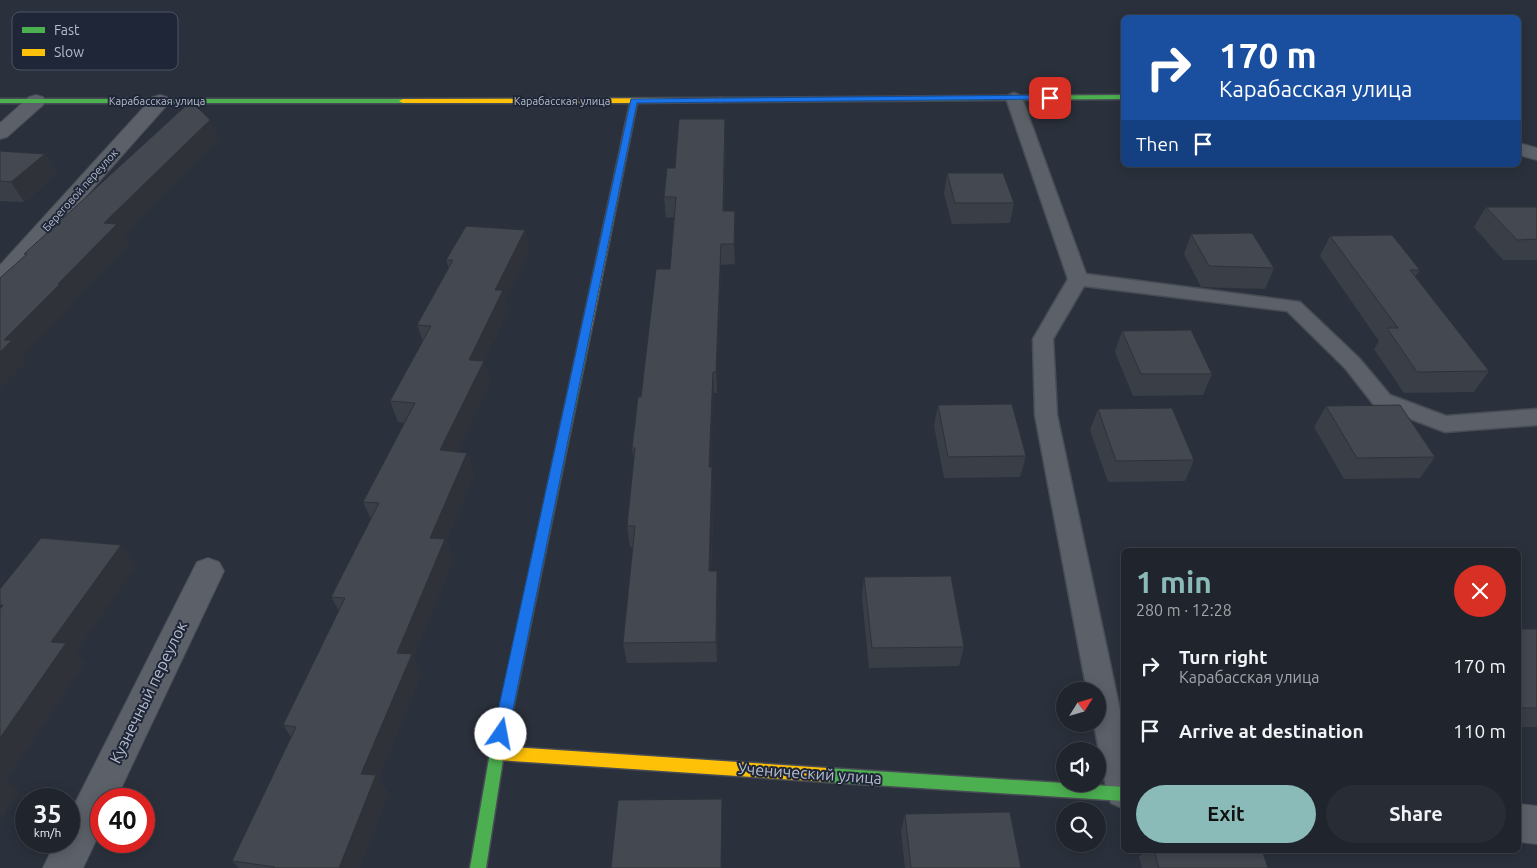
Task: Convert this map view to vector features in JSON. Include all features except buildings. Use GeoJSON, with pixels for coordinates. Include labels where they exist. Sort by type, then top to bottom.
{"type":"FeatureCollection","features":[{"type":"Feature","properties":{"kind":"street","name":"Карабасская улица"},"geometry":{"type":"LineString","coordinates":[[0,101],[634,101],[1121,97]]}},
{"type":"Feature","properties":{"kind":"street"},"geometry":{"type":"LineString","coordinates":[[0,133],[36,101]]}},
{"type":"Feature","properties":{"kind":"street","name":"Береговой переулок"},"geometry":{"type":"LineString","coordinates":[[0,279],[160,101]]}},
{"type":"Feature","properties":{"kind":"street"},"geometry":{"type":"LineString","coordinates":[[478,868],[497,753],[634,101]]}},
{"type":"Feature","properties":{"kind":"street"},"geometry":{"type":"LineString","coordinates":[[1521,150],[1537,154]]}},
{"type":"Feature","properties":{"kind":"street","name":"Кузнечный переулок"},"geometry":{"type":"LineString","coordinates":[[63,868],[208,571]]}},
{"type":"Feature","properties":{"kind":"street","name":"Ученический улица"},"geometry":{"type":"LineString","coordinates":[[497,753],[1121,793]]}},
{"type":"Feature","properties":{"kind":"street"},"geometry":{"type":"LineString","coordinates":[[1521,823],[1537,825]]}},
{"type":"Feature","properties":{"kind":"lane"},"geometry":{"type":"LineString","coordinates":[[1014,98],[1078,279],[1043,339],[1046,415],[1121,783]]}},
{"type":"Feature","properties":{"kind":"lane"},"geometry":{"type":"LineString","coordinates":[[1078,279],[1294,306],[1352,362],[1382,400],[1445,424],[1537,417]]}},
{"type":"Feature","properties":{"kind":"traffic: fast"},"geometry":{"type":"LineString","coordinates":[[719,100],[1121,97]]}},
{"type":"Feature","properties":{"kind":"traffic: fast"},"geometry":{"type":"LineString","coordinates":[[0,101],[403,101]]}},
{"type":"Feature","properties":{"kind":"traffic: fast"},"geometry":{"type":"LineString","coordinates":[[478,868],[497,753],[586,331]]}},
{"type":"Feature","properties":{"kind":"traffic: fast"},"geometry":{"type":"LineString","coordinates":[[827,775],[1121,794]]}},
{"type":"Feature","properties":{"kind":"traffic: slow"},"geometry":{"type":"LineString","coordinates":[[403,101],[719,100]]}},
{"type":"Feature","properties":{"kind":"traffic: slow"},"geometry":{"type":"LineString","coordinates":[[586,331],[634,101]]}},
{"type":"Feature","properties":{"kind":"traffic: slow"},"geometry":{"type":"LineString","coordinates":[[497,753],[827,775]]}},
{"type":"Feature","properties":{"kind":"route"},"geometry":{"type":"LineString","coordinates":[[501,734],[634,101],[1050,98]]}}]}
